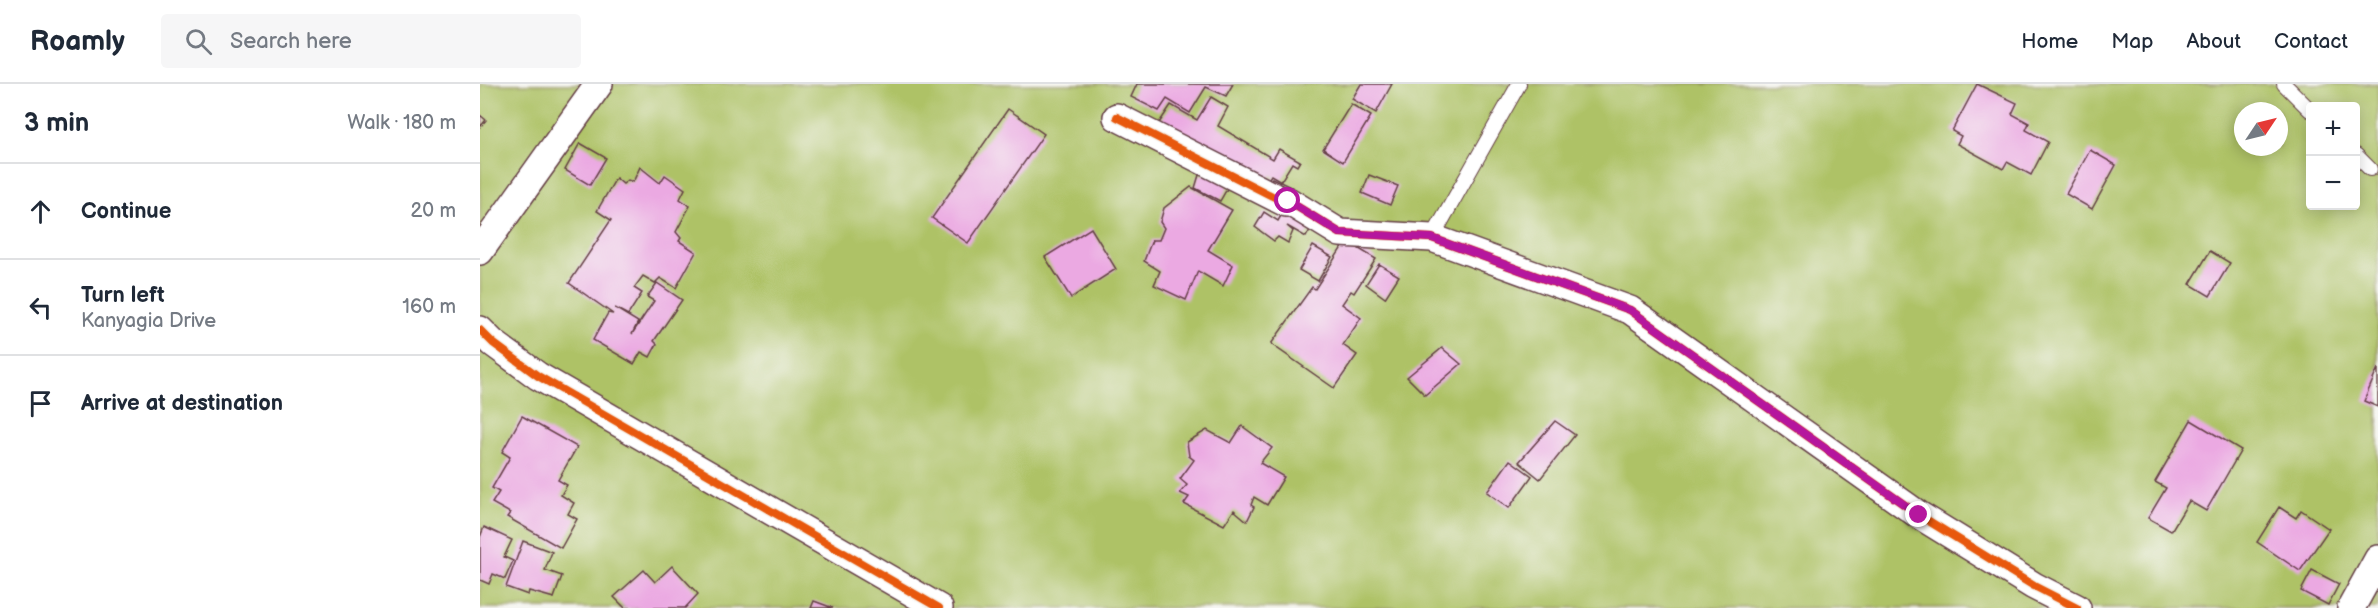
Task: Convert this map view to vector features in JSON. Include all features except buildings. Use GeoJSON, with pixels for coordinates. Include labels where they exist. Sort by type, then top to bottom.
{"type":"FeatureCollection","features":[{"type":"Feature","properties":{"kind":"street"},"geometry":{"type":"LineString","coordinates":[[480,251],[598,84]]}},
{"type":"Feature","properties":{"kind":"street"},"geometry":{"type":"LineString","coordinates":[[1117,117],[1286,203],[1288,201],[1340,233],[1432,238],[1630,310],[1919,515],[2034,586],[2078,608]]}},
{"type":"Feature","properties":{"kind":"street"},"geometry":{"type":"LineString","coordinates":[[480,330],[493,343],[538,376],[939,608]]}},
{"type":"Feature","properties":{"kind":"street"},"geometry":{"type":"LineString","coordinates":[[2351,608],[2378,559]]}},
{"type":"Feature","properties":{"kind":"lane"},"geometry":{"type":"LineString","coordinates":[[1432,238],[1519,84]]}},
{"type":"Feature","properties":{"kind":"lane"},"geometry":{"type":"LineString","coordinates":[[2284,84],[2306,106]]}},
{"type":"Feature","properties":{"kind":"lane"},"geometry":{"type":"LineString","coordinates":[[2357,156],[2370,169]]}},
{"type":"Feature","properties":{"kind":"green space"},"geometry":{"type":"Polygon","coordinates":[[[480,84],[2378,84],[2378,608],[480,608],[480,84]]]}},
{"type":"Feature","properties":{"kind":"cycle path"},"geometry":{"type":"LineString","coordinates":[[1117,117],[1286,203],[1288,201],[1340,233],[1432,238],[1630,310],[1919,515],[2034,586],[2077,608]]}},
{"type":"Feature","properties":{"kind":"cycle path"},"geometry":{"type":"LineString","coordinates":[[480,330],[493,343],[538,376],[939,608]]}},
{"type":"Feature","properties":{"kind":"route"},"geometry":{"type":"LineString","coordinates":[[1288,201],[1340,233],[1432,238],[1630,310],[1919,515]]}}]}
